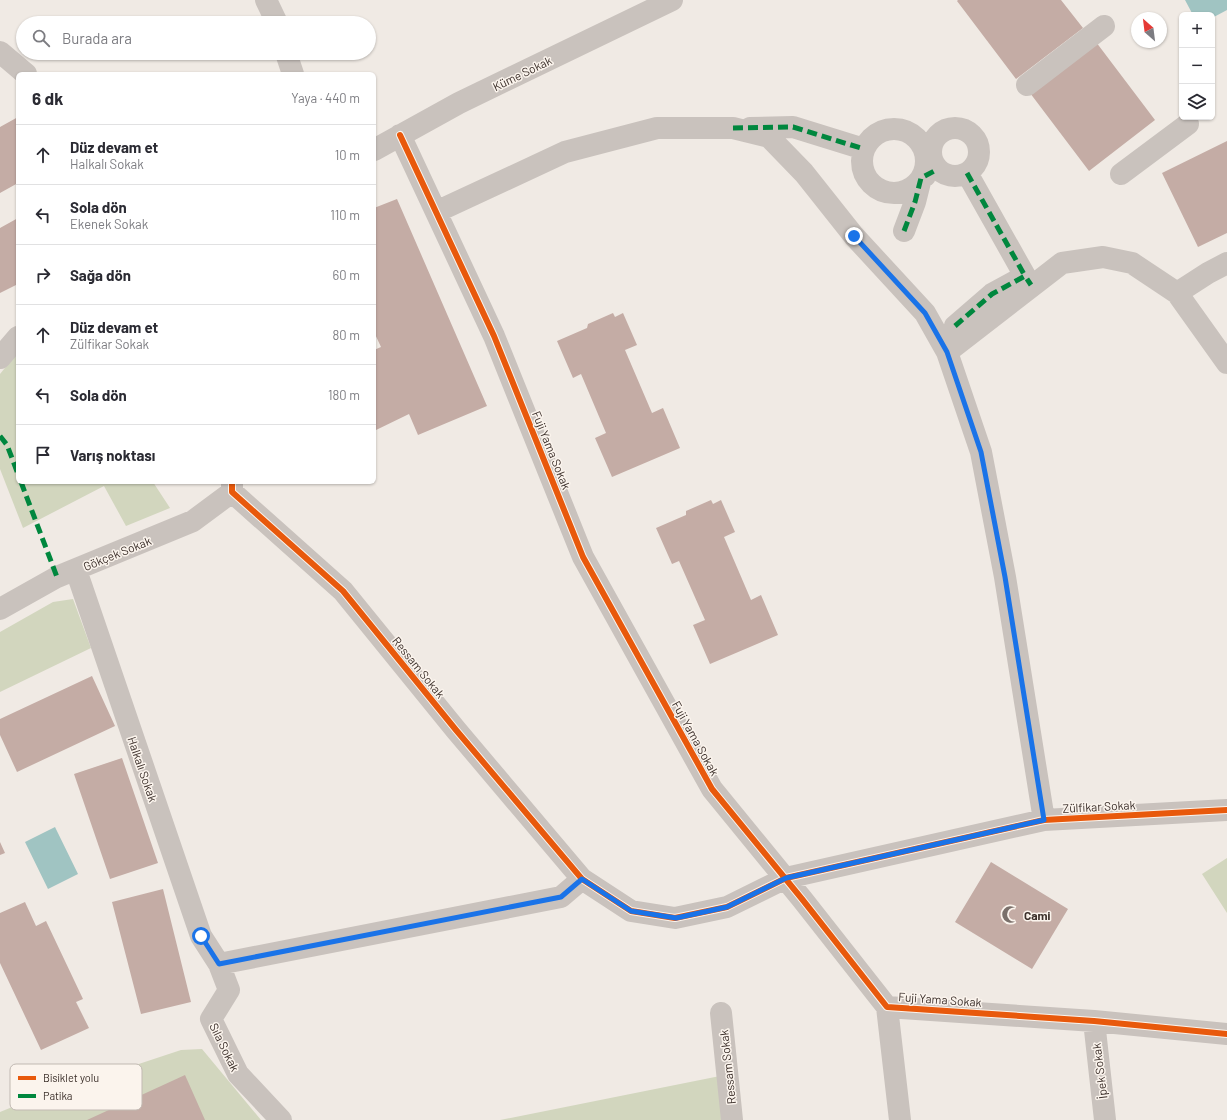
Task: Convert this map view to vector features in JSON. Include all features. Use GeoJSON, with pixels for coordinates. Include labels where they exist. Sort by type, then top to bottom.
{"type":"FeatureCollection","features":[{"type":"Feature","properties":{"kind":"street"},"geometry":{"type":"LineString","coordinates":[[266,0],[274,16]]}},
{"type":"Feature","properties":{"kind":"street","name":"Küme Sokak"},"geometry":{"type":"LineString","coordinates":[[376,149],[637,8],[672,0]]}},
{"type":"Feature","properties":{"kind":"street"},"geometry":{"type":"LineString","coordinates":[[1027,85],[1104,26]]}},
{"type":"Feature","properties":{"kind":"street"},"geometry":{"type":"LineString","coordinates":[[0,52],[24,72]]}},
{"type":"Feature","properties":{"kind":"street"},"geometry":{"type":"LineString","coordinates":[[288,60],[292,72]]}},
{"type":"Feature","properties":{"kind":"street"},"geometry":{"type":"LineString","coordinates":[[1122,174],[1188,124]]}},
{"type":"Feature","properties":{"kind":"street"},"geometry":{"type":"LineString","coordinates":[[436,212],[565,152],[657,128],[792,127],[864,149]]}},
{"type":"Feature","properties":{"kind":"street"},"geometry":{"type":"LineString","coordinates":[[733,128],[769,138],[804,173],[854,236],[925,313],[947,352],[981,452],[1005,577],[1044,820]]}},
{"type":"Feature","properties":{"kind":"street"},"geometry":{"type":"LineString","coordinates":[[904,231],[915,202],[929,173],[935,139],[947,130],[963,129],[970,133],[979,146],[977,162],[973,169],[966,173],[959,176],[951,176],[929,173],[914,186],[905,191],[894,193],[884,192],[867,180],[863,170],[862,160],[864,149],[869,140],[877,133],[898,129],[908,132],[917,139],[923,147],[926,158],[925,168],[929,173]]}},
{"type":"Feature","properties":{"kind":"street","name":"Fuji Yama Sokak"},"geometry":{"type":"LineString","coordinates":[[400,135],[494,336],[583,557],[712,789],[786,878],[887,1007],[1094,1021],[1227,1034]]}},
{"type":"Feature","properties":{"kind":"street"},"geometry":{"type":"LineString","coordinates":[[966,173],[1028,280]]}},
{"type":"Feature","properties":{"kind":"street"},"geometry":{"type":"LineString","coordinates":[[954,326],[992,294],[1028,280],[1062,263],[1103,258],[1132,263],[1177,293],[1227,363]]}},
{"type":"Feature","properties":{"kind":"street"},"geometry":{"type":"LineString","coordinates":[[1177,293],[1208,273],[1227,263]]}},
{"type":"Feature","properties":{"kind":"street"},"geometry":{"type":"LineString","coordinates":[[947,352],[1028,280]]}},
{"type":"Feature","properties":{"kind":"street"},"geometry":{"type":"LineString","coordinates":[[0,358],[16,339]]}},
{"type":"Feature","properties":{"kind":"street","name":"Ressam Sokak"},"geometry":{"type":"LineString","coordinates":[[232,487],[344,590],[456,730],[582,879],[631,911],[676,918],[727,907],[786,878]]}},
{"type":"Feature","properties":{"kind":"street","name":"Gökçek Sokak"},"geometry":{"type":"LineString","coordinates":[[0,609],[57,577],[193,521],[232,487]]}},
{"type":"Feature","properties":{"kind":"street","name":"Halkalı Sokak"},"geometry":{"type":"LineString","coordinates":[[76,570],[201,936],[219,964]]}},
{"type":"Feature","properties":{"kind":"street","name":"Zülfikar Sokak"},"geometry":{"type":"LineString","coordinates":[[786,878],[1044,820],[1227,810]]}},
{"type":"Feature","properties":{"kind":"street"},"geometry":{"type":"LineString","coordinates":[[219,964],[561,897],[582,879]]}},
{"type":"Feature","properties":{"kind":"street","name":"Sıla Sokak"},"geometry":{"type":"LineString","coordinates":[[219,964],[229,990],[211,1019],[238,1074],[281,1120]]}},
{"type":"Feature","properties":{"kind":"street"},"geometry":{"type":"LineString","coordinates":[[887,1007],[900,1120]]}},
{"type":"Feature","properties":{"kind":"street","name":"Ressam Sokak"},"geometry":{"type":"LineString","coordinates":[[721,1013],[732,1120]]}},
{"type":"Feature","properties":{"kind":"street","name":"İpek Sokak"},"geometry":{"type":"LineString","coordinates":[[1094,1021],[1105,1120]]}},
{"type":"Feature","properties":{"kind":"green space"},"geometry":{"type":"Polygon","coordinates":[[[16,354],[16,484],[154,484],[170,508],[126,526],[104,486],[23,528],[0,469],[0,374],[16,354]]]}},
{"type":"Feature","properties":{"kind":"green space"},"geometry":{"type":"Polygon","coordinates":[[[73,599],[91,648],[0,692],[0,632],[53,602],[73,599]]]}},
{"type":"Feature","properties":{"kind":"green space"},"geometry":{"type":"Polygon","coordinates":[[[1227,858],[1227,913],[1202,874],[1227,858]]]}},
{"type":"Feature","properties":{"kind":"green space"},"geometry":{"type":"Polygon","coordinates":[[[202,1049],[261,1120],[0,1120],[0,1112],[10,1108],[10,1110],[142,1110],[142,1064],[139,1064],[181,1050],[202,1049]]]}},
{"type":"Feature","properties":{"kind":"green space"},"geometry":{"type":"Polygon","coordinates":[[[720,1076],[725,1120],[500,1120],[720,1076]]]}},
{"type":"Feature","properties":{"kind":"water"},"geometry":{"type":"Polygon","coordinates":[[[1185,0],[1227,0],[1227,10],[1215,16],[1215,12],[1191,12],[1185,0]]]}},
{"type":"Feature","properties":{"kind":"water"},"geometry":{"type":"Polygon","coordinates":[[[55,827],[78,874],[48,889],[25,842],[55,827]]]}},
{"type":"Feature","properties":{"kind":"building"},"geometry":{"type":"Polygon","coordinates":[[[1061,0],[1083,28],[1016,79],[957,1],[1061,0]]]}},
{"type":"Feature","properties":{"kind":"building"},"geometry":{"type":"Polygon","coordinates":[[[1096,42],[1155,120],[1089,171],[1030,93],[1096,42]]]}},
{"type":"Feature","properties":{"kind":"building"},"geometry":{"type":"Polygon","coordinates":[[[16,118],[16,184],[0,193],[0,127],[16,118]]]}},
{"type":"Feature","properties":{"kind":"building"},"geometry":{"type":"Polygon","coordinates":[[[1227,141],[1227,233],[1198,247],[1162,173],[1227,141]]]}},
{"type":"Feature","properties":{"kind":"building"},"geometry":{"type":"Polygon","coordinates":[[[397,199],[487,406],[418,435],[409,414],[376,430],[376,349],[381,347],[376,336],[376,207],[397,199]]]}},
{"type":"Feature","properties":{"kind":"building"},"geometry":{"type":"Polygon","coordinates":[[[16,219],[16,285],[0,293],[0,228],[16,219]]]}},
{"type":"Feature","properties":{"kind":"building"},"geometry":{"type":"Polygon","coordinates":[[[613,313],[615,317],[623,313],[637,345],[625,350],[652,413],[663,408],[680,448],[612,477],[595,438],[606,433],[581,374],[573,378],[557,341],[587,328],[588,324],[613,313]]]}},
{"type":"Feature","properties":{"kind":"building"},"geometry":{"type":"Polygon","coordinates":[[[711,500],[713,504],[721,500],[735,532],[724,537],[751,600],[761,595],[778,635],[710,664],[693,625],[705,620],[679,561],[672,564],[656,528],[686,515],[686,511],[711,500]]]}},
{"type":"Feature","properties":{"kind":"building"},"geometry":{"type":"Polygon","coordinates":[[[92,676],[115,726],[17,772],[0,735],[0,719],[92,676]]]}},
{"type":"Feature","properties":{"kind":"building"},"geometry":{"type":"Polygon","coordinates":[[[122,758],[158,863],[110,879],[74,774],[122,758]]]}},
{"type":"Feature","properties":{"kind":"building"},"geometry":{"type":"Polygon","coordinates":[[[0,842],[5,853],[0,855],[0,842]]]}},
{"type":"Feature","properties":{"kind":"building","name":"Cami"},"geometry":{"type":"Polygon","coordinates":[[[991,862],[1068,909],[1032,969],[955,922],[991,862]]]}},
{"type":"Feature","properties":{"kind":"building"},"geometry":{"type":"Polygon","coordinates":[[[163,889],[191,1002],[141,1014],[112,902],[163,889]]]}},
{"type":"Feature","properties":{"kind":"building"},"geometry":{"type":"Polygon","coordinates":[[[25,902],[36,926],[46,921],[83,999],[76,1002],[89,1028],[41,1050],[0,963],[0,913],[25,902]]]}},
{"type":"Feature","properties":{"kind":"building"},"geometry":{"type":"Polygon","coordinates":[[[185,1075],[205,1120],[87,1120],[109,1110],[142,1110],[142,1095],[185,1075]]]}},
{"type":"Feature","properties":{"kind":"marked path"},"geometry":{"type":"LineString","coordinates":[[733,128],[793,127],[864,149]]}},
{"type":"Feature","properties":{"kind":"marked path"},"geometry":{"type":"LineString","coordinates":[[904,231],[915,202],[921,178],[938,169]]}},
{"type":"Feature","properties":{"kind":"marked path"},"geometry":{"type":"LineString","coordinates":[[967,173],[1025,276]]}},
{"type":"Feature","properties":{"kind":"marked path"},"geometry":{"type":"LineString","coordinates":[[955,326],[992,294],[1025,276],[1031,285]]}},
{"type":"Feature","properties":{"kind":"marked path"},"geometry":{"type":"LineString","coordinates":[[0,436],[7,445],[16,469]]}},
{"type":"Feature","properties":{"kind":"marked path"},"geometry":{"type":"LineString","coordinates":[[22,484],[57,577]]}},
{"type":"Feature","properties":{"kind":"cycle path"},"geometry":{"type":"LineString","coordinates":[[400,135],[494,336],[583,557],[712,789],[802,899],[887,1007],[1094,1021],[1227,1034]]}},
{"type":"Feature","properties":{"kind":"cycle path"},"geometry":{"type":"LineString","coordinates":[[232,484],[232,492],[343,591],[456,730],[582,879],[631,911],[675,918],[727,907],[786,878],[1044,820],[1227,810]]}},
{"type":"Feature","properties":{"kind":"place","name":"Cami"},"geometry":{"type":"Point","coordinates":[1011,915]}},
{"type":"Feature","properties":{"kind":"route"},"geometry":{"type":"LineString","coordinates":[[201,936],[219,964],[561,897],[582,879],[631,911],[676,918],[727,907],[786,878],[1044,820],[1005,577],[981,452],[947,352],[925,313],[854,236]]}}]}
